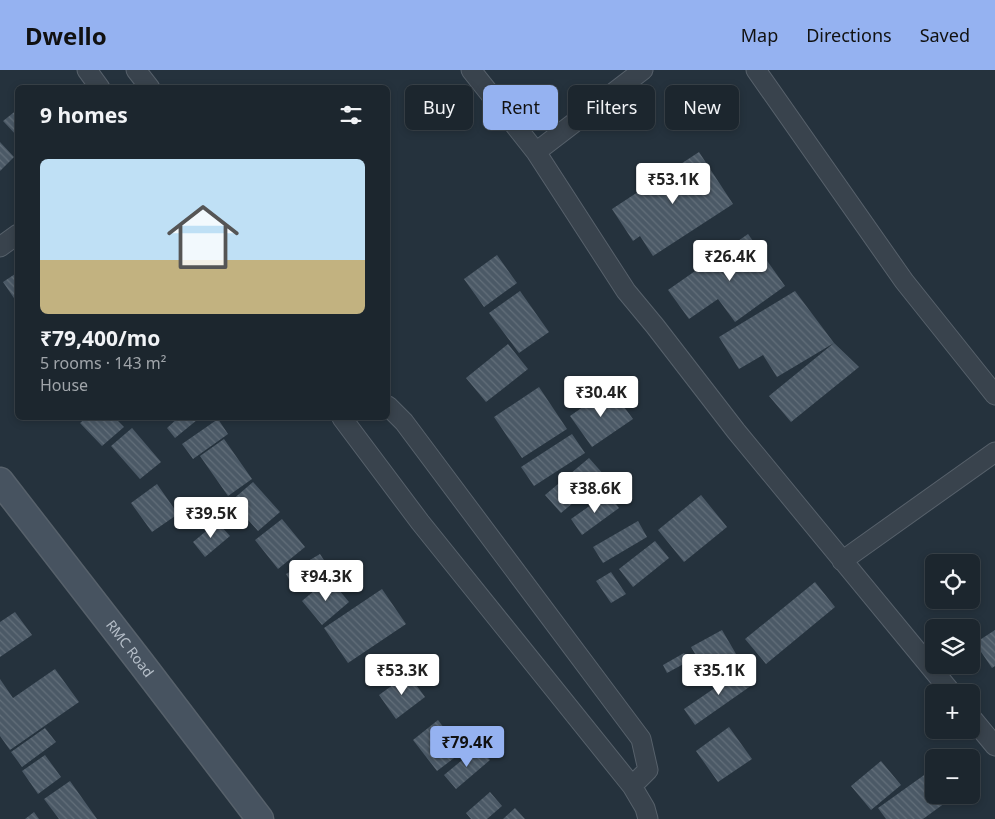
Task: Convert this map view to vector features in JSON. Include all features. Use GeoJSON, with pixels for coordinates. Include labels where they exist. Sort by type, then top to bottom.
{"type":"FeatureCollection","features":[{"type":"Feature","properties":{"kind":"street"},"geometry":{"type":"LineString","coordinates":[[87,70],[98,85]]}},
{"type":"Feature","properties":{"kind":"street"},"geometry":{"type":"LineString","coordinates":[[136,70],[148,85]]}},
{"type":"Feature","properties":{"kind":"street"},"geometry":{"type":"LineString","coordinates":[[471,70],[536,152],[626,291],[736,431],[944,684]]}},
{"type":"Feature","properties":{"kind":"street"},"geometry":{"type":"LineString","coordinates":[[536,152],[643,70]]}},
{"type":"Feature","properties":{"kind":"street"},"geometry":{"type":"LineString","coordinates":[[756,70],[904,281],[995,395]]}},
{"type":"Feature","properties":{"kind":"street"},"geometry":{"type":"LineString","coordinates":[[0,247],[15,236]]}},
{"type":"Feature","properties":{"kind":"street"},"geometry":{"type":"LineString","coordinates":[[390,408],[404,422],[641,739],[648,770],[632,786]]}},
{"type":"Feature","properties":{"kind":"street"},"geometry":{"type":"LineString","coordinates":[[344,420],[420,522],[632,786],[649,815]]}},
{"type":"Feature","properties":{"kind":"street"},"geometry":{"type":"LineString","coordinates":[[842,561],[995,452]]}},
{"type":"Feature","properties":{"kind":"street","name":"RMC Road"},"geometry":{"type":"LineString","coordinates":[[0,481],[260,819]]}},
{"type":"Feature","properties":{"kind":"street","name":"RMC Road"},"geometry":{"type":"LineString","coordinates":[[0,503],[241,819]]}},
{"type":"Feature","properties":{"kind":"street"},"geometry":{"type":"LineString","coordinates":[[980,728],[995,746]]}},
{"type":"Feature","properties":{"kind":"building"},"geometry":{"type":"Polygon","coordinates":[[[15,111],[15,134],[3,121],[15,111]]]}},
{"type":"Feature","properties":{"kind":"building"},"geometry":{"type":"Polygon","coordinates":[[[0,142],[14,157],[0,171],[0,142]]]}},
{"type":"Feature","properties":{"kind":"building"},"geometry":{"type":"Polygon","coordinates":[[[699,152],[733,204],[653,256],[640,236],[633,241],[612,209],[699,152]]]}},
{"type":"Feature","properties":{"kind":"building"},"geometry":{"type":"Polygon","coordinates":[[[748,234],[785,286],[735,322],[718,299],[689,319],[668,290],[748,234]]]}},
{"type":"Feature","properties":{"kind":"building"},"geometry":{"type":"Polygon","coordinates":[[[497,255],[517,283],[484,307],[464,279],[497,255]]]}},
{"type":"Feature","properties":{"kind":"building"},"geometry":{"type":"Polygon","coordinates":[[[15,274],[15,300],[3,282],[15,274]]]}},
{"type":"Feature","properties":{"kind":"building"},"geometry":{"type":"Polygon","coordinates":[[[520,291],[549,332],[519,353],[489,313],[520,291]]]}},
{"type":"Feature","properties":{"kind":"building"},"geometry":{"type":"Polygon","coordinates":[[[795,291],[834,343],[777,377],[763,355],[739,369],[719,337],[795,291]]]}},
{"type":"Feature","properties":{"kind":"building"},"geometry":{"type":"Polygon","coordinates":[[[834,343],[859,367],[791,422],[769,396],[834,343]]]}},
{"type":"Feature","properties":{"kind":"building"},"geometry":{"type":"Polygon","coordinates":[[[508,344],[528,369],[486,402],[466,378],[508,344]]]}},
{"type":"Feature","properties":{"kind":"building"},"geometry":{"type":"Polygon","coordinates":[[[539,387],[567,429],[522,458],[494,417],[539,387]]]}},
{"type":"Feature","properties":{"kind":"building"},"geometry":{"type":"Polygon","coordinates":[[[610,388],[633,419],[592,447],[570,416],[610,388]]]}},
{"type":"Feature","properties":{"kind":"building"},"geometry":{"type":"Polygon","coordinates":[[[84,420],[117,420],[124,427],[102,446],[80,423],[84,420]]]}},
{"type":"Feature","properties":{"kind":"building"},"geometry":{"type":"Polygon","coordinates":[[[176,420],[197,420],[175,438],[167,428],[176,420]]]}},
{"type":"Feature","properties":{"kind":"building"},"geometry":{"type":"Polygon","coordinates":[[[217,420],[219,420],[228,434],[193,459],[182,444],[217,420]]]}},
{"type":"Feature","properties":{"kind":"building"},"geometry":{"type":"Polygon","coordinates":[[[132,428],[161,462],[140,479],[111,446],[132,428]]]}},
{"type":"Feature","properties":{"kind":"building"},"geometry":{"type":"Polygon","coordinates":[[[572,434],[585,453],[534,486],[521,467],[572,434]]]}},
{"type":"Feature","properties":{"kind":"building"},"geometry":{"type":"Polygon","coordinates":[[[224,439],[252,479],[228,496],[200,456],[224,439]]]}},
{"type":"Feature","properties":{"kind":"building"},"geometry":{"type":"Polygon","coordinates":[[[589,458],[605,476],[561,513],[545,495],[589,458]]]}},
{"type":"Feature","properties":{"kind":"building"},"geometry":{"type":"Polygon","coordinates":[[[253,482],[280,512],[258,531],[231,501],[253,482]]]}},
{"type":"Feature","properties":{"kind":"building"},"geometry":{"type":"Polygon","coordinates":[[[157,484],[178,514],[152,532],[131,503],[157,484]]]}},
{"type":"Feature","properties":{"kind":"building"},"geometry":{"type":"Polygon","coordinates":[[[608,493],[619,508],[582,535],[571,519],[608,493]]]}},
{"type":"Feature","properties":{"kind":"building"},"geometry":{"type":"Polygon","coordinates":[[[701,495],[727,527],[684,562],[658,530],[701,495]]]}},
{"type":"Feature","properties":{"kind":"building"},"geometry":{"type":"Polygon","coordinates":[[[282,519],[305,547],[278,569],[255,540],[282,519]]]}},
{"type":"Feature","properties":{"kind":"building"},"geometry":{"type":"Polygon","coordinates":[[[638,521],[647,537],[603,563],[593,547],[638,521]]]}},
{"type":"Feature","properties":{"kind":"building"},"geometry":{"type":"Polygon","coordinates":[[[217,522],[230,536],[205,557],[193,542],[217,522]]]}},
{"type":"Feature","properties":{"kind":"building"},"geometry":{"type":"Polygon","coordinates":[[[655,541],[669,558],[633,587],[619,569],[655,541]]]}},
{"type":"Feature","properties":{"kind":"building"},"geometry":{"type":"Polygon","coordinates":[[[320,554],[331,571],[296,591],[286,574],[320,554]]]}},
{"type":"Feature","properties":{"kind":"building"},"geometry":{"type":"Polygon","coordinates":[[[611,572],[626,594],[611,603],[596,581],[611,572]]]}},
{"type":"Feature","properties":{"kind":"building"},"geometry":{"type":"Polygon","coordinates":[[[329,578],[349,602],[322,625],[302,601],[329,578]]]}},
{"type":"Feature","properties":{"kind":"building"},"geometry":{"type":"Polygon","coordinates":[[[815,582],[835,607],[766,664],[745,639],[815,582]]]}},
{"type":"Feature","properties":{"kind":"building"},"geometry":{"type":"Polygon","coordinates":[[[382,589],[406,624],[348,663],[324,628],[382,589]]]}},
{"type":"Feature","properties":{"kind":"building"},"geometry":{"type":"Polygon","coordinates":[[[15,612],[32,635],[0,657],[0,622],[15,612]]]}},
{"type":"Feature","properties":{"kind":"building"},"geometry":{"type":"Polygon","coordinates":[[[722,630],[739,659],[708,676],[691,647],[722,630]]]}},
{"type":"Feature","properties":{"kind":"building"},"geometry":{"type":"Polygon","coordinates":[[[995,630],[995,666],[992,668],[980,650],[980,640],[995,630]]]}},
{"type":"Feature","properties":{"kind":"building"},"geometry":{"type":"Polygon","coordinates":[[[684,653],[689,661],[667,673],[663,665],[684,653]]]}},
{"type":"Feature","properties":{"kind":"building"},"geometry":{"type":"Polygon","coordinates":[[[744,668],[755,683],[695,725],[684,709],[744,668]]]}},
{"type":"Feature","properties":{"kind":"building"},"geometry":{"type":"Polygon","coordinates":[[[55,669],[79,702],[10,750],[0,736],[0,679],[13,698],[55,669]]]}},
{"type":"Feature","properties":{"kind":"building"},"geometry":{"type":"Polygon","coordinates":[[[408,674],[425,697],[396,719],[379,695],[408,674]]]}},
{"type":"Feature","properties":{"kind":"building"},"geometry":{"type":"Polygon","coordinates":[[[438,720],[462,752],[437,771],[413,740],[438,720]]]}},
{"type":"Feature","properties":{"kind":"building"},"geometry":{"type":"Polygon","coordinates":[[[729,727],[752,759],[718,782],[696,751],[729,727]]]}},
{"type":"Feature","properties":{"kind":"building"},"geometry":{"type":"Polygon","coordinates":[[[45,728],[56,742],[22,767],[11,752],[45,728]]]}},
{"type":"Feature","properties":{"kind":"building"},"geometry":{"type":"Polygon","coordinates":[[[478,747],[490,760],[456,789],[444,775],[478,747]]]}},
{"type":"Feature","properties":{"kind":"building"},"geometry":{"type":"Polygon","coordinates":[[[45,755],[61,777],[38,794],[22,771],[45,755]]]}},
{"type":"Feature","properties":{"kind":"building"},"geometry":{"type":"Polygon","coordinates":[[[881,761],[901,785],[871,810],[851,786],[881,761]]]}},
{"type":"Feature","properties":{"kind":"building"},"geometry":{"type":"Polygon","coordinates":[[[925,774],[925,804],[944,804],[923,819],[886,819],[878,808],[925,774]]]}},
{"type":"Feature","properties":{"kind":"building"},"geometry":{"type":"Polygon","coordinates":[[[70,781],[97,819],[59,819],[44,799],[70,781]]]}},
{"type":"Feature","properties":{"kind":"building"},"geometry":{"type":"Polygon","coordinates":[[[490,792],[502,806],[487,819],[471,819],[466,813],[490,792]]]}},
{"type":"Feature","properties":{"kind":"building"},"geometry":{"type":"Polygon","coordinates":[[[515,808],[525,819],[503,819],[515,808]]]}},
{"type":"Feature","properties":{"kind":"building"},"geometry":{"type":"Polygon","coordinates":[[[34,812],[39,819],[25,819],[34,812]]]}}]}
